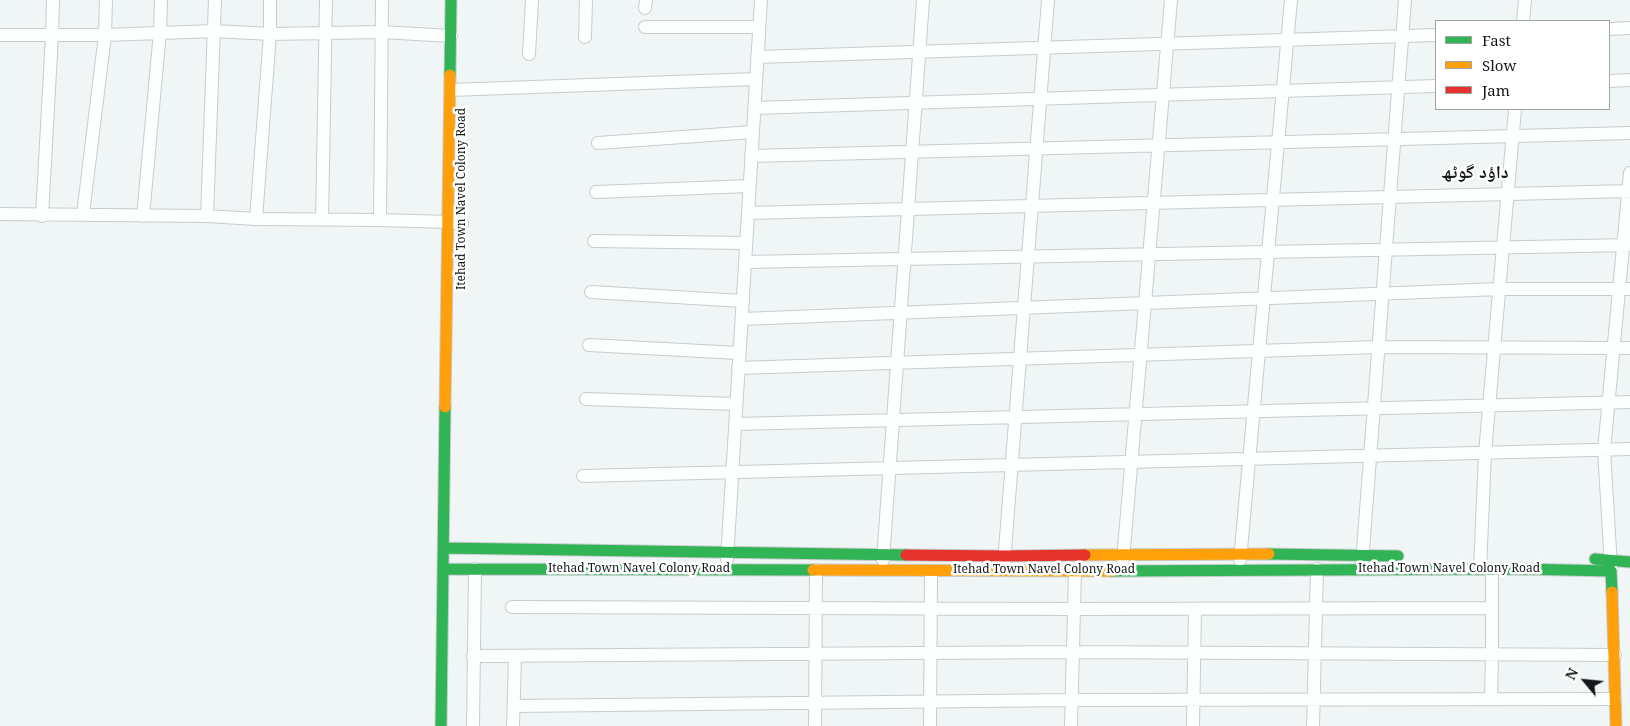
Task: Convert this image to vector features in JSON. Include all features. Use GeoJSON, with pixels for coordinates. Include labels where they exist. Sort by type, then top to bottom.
{"type":"FeatureCollection","features":[{"type":"Feature","properties":{"kind":"street"},"geometry":{"type":"LineString","coordinates":[[42,216],[53,0]]}},
{"type":"Feature","properties":{"kind":"street"},"geometry":{"type":"LineString","coordinates":[[83,214],[105,35],[106,0]]}},
{"type":"Feature","properties":{"kind":"street"},"geometry":{"type":"LineString","coordinates":[[144,216],[160,32],[161,0]]}},
{"type":"Feature","properties":{"kind":"street"},"geometry":{"type":"LineString","coordinates":[[207,216],[215,0]]}},
{"type":"Feature","properties":{"kind":"street"},"geometry":{"type":"LineString","coordinates":[[256,219],[270,34],[270,0]]}},
{"type":"Feature","properties":{"kind":"street"},"geometry":{"type":"LineString","coordinates":[[322,220],[326,0]]}},
{"type":"Feature","properties":{"kind":"street"},"geometry":{"type":"LineString","coordinates":[[380,220],[382,0]]}},
{"type":"Feature","properties":{"kind":"street","name":"Itehad Town Navel Colony Road"},"geometry":{"type":"LineString","coordinates":[[441,726],[449,222],[459,90],[450,36],[451,0]]}},
{"type":"Feature","properties":{"kind":"street"},"geometry":{"type":"LineString","coordinates":[[529,54],[532,0]]}},
{"type":"Feature","properties":{"kind":"street"},"geometry":{"type":"LineString","coordinates":[[585,37],[586,0]]}},
{"type":"Feature","properties":{"kind":"street"},"geometry":{"type":"LineString","coordinates":[[726,570],[761,0]]}},
{"type":"Feature","properties":{"kind":"street"},"geometry":{"type":"LineString","coordinates":[[883,570],[923,0]]}},
{"type":"Feature","properties":{"kind":"street"},"geometry":{"type":"LineString","coordinates":[[1004,571],[1048,0]]}},
{"type":"Feature","properties":{"kind":"street"},"geometry":{"type":"LineString","coordinates":[[1122,570],[1171,0]]}},
{"type":"Feature","properties":{"kind":"street"},"geometry":{"type":"LineString","coordinates":[[1239,570],[1291,0]]}},
{"type":"Feature","properties":{"kind":"street"},"geometry":{"type":"LineString","coordinates":[[1361,569],[1405,0]]}},
{"type":"Feature","properties":{"kind":"street"},"geometry":{"type":"LineString","coordinates":[[1523,20],[1525,0]]}},
{"type":"Feature","properties":{"kind":"street"},"geometry":{"type":"LineString","coordinates":[[645,28],[759,27]]}},
{"type":"Feature","properties":{"kind":"street"},"geometry":{"type":"LineString","coordinates":[[1610,29],[1630,28]]}},
{"type":"Feature","properties":{"kind":"street"},"geometry":{"type":"LineString","coordinates":[[0,35],[105,35],[215,31],[270,34],[382,32],[450,36]]}},
{"type":"Feature","properties":{"kind":"street"},"geometry":{"type":"LineString","coordinates":[[757,58],[1435,35]]}},
{"type":"Feature","properties":{"kind":"street"},"geometry":{"type":"LineString","coordinates":[[459,90],[756,79]]}},
{"type":"Feature","properties":{"kind":"street"},"geometry":{"type":"LineString","coordinates":[[1610,81],[1630,80]]}},
{"type":"Feature","properties":{"kind":"street"},"geometry":{"type":"LineString","coordinates":[[754,108],[1435,86]]}},
{"type":"Feature","properties":{"kind":"street"},"geometry":{"type":"LineString","coordinates":[[1491,699],[1492,608],[1483,562],[1485,453],[1515,110]]}},
{"type":"Feature","properties":{"kind":"street"},"geometry":{"type":"LineString","coordinates":[[598,142],[753,132]]}},
{"type":"Feature","properties":{"kind":"street"},"geometry":{"type":"LineString","coordinates":[[751,156],[1630,134]]}},
{"type":"Feature","properties":{"kind":"street"},"geometry":{"type":"LineString","coordinates":[[1616,726],[1612,565],[1604,450],[1614,348],[1625,289],[1630,174]]}},
{"type":"Feature","properties":{"kind":"street"},"geometry":{"type":"LineString","coordinates":[[596,192],[750,186]]}},
{"type":"Feature","properties":{"kind":"street"},"geometry":{"type":"LineString","coordinates":[[748,213],[1629,191]]}},
{"type":"Feature","properties":{"kind":"street"},"geometry":{"type":"LineString","coordinates":[[0,214],[42,216],[83,214],[207,216],[256,219],[449,222],[462,224]]}},
{"type":"Feature","properties":{"kind":"street"},"geometry":{"type":"LineString","coordinates":[[594,241],[746,242]]}},
{"type":"Feature","properties":{"kind":"street"},"geometry":{"type":"LineString","coordinates":[[745,262],[1627,245]]}},
{"type":"Feature","properties":{"kind":"street"},"geometry":{"type":"LineString","coordinates":[[742,319],[1499,289],[1625,289]]}},
{"type":"Feature","properties":{"kind":"street"},"geometry":{"type":"LineString","coordinates":[[591,292],[742,301]]}},
{"type":"Feature","properties":{"kind":"street"},"geometry":{"type":"LineString","coordinates":[[589,345],[739,352]]}},
{"type":"Feature","properties":{"kind":"street"},"geometry":{"type":"LineString","coordinates":[[738,368],[1378,347],[1630,348]]}},
{"type":"Feature","properties":{"kind":"street"},"geometry":{"type":"LineString","coordinates":[[586,399],[736,404]]}},
{"type":"Feature","properties":{"kind":"street"},"geometry":{"type":"LineString","coordinates":[[735,424],[1630,402]]}},
{"type":"Feature","properties":{"kind":"street"},"geometry":{"type":"LineString","coordinates":[[583,476],[1630,449]]}},
{"type":"Feature","properties":{"kind":"street"},"geometry":{"type":"LineString","coordinates":[[456,574],[457,544]]}},
{"type":"Feature","properties":{"kind":"street","name":"Itehad Town Navel Colony Road"},"geometry":{"type":"LineString","coordinates":[[444,548],[457,544],[728,552],[1005,556],[1241,553],[1412,556]]}},
{"type":"Feature","properties":{"kind":"street","name":"Itehad Town Navel Colony Road"},"geometry":{"type":"LineString","coordinates":[[1509,558],[1612,565]]}},
{"type":"Feature","properties":{"kind":"street","name":"Itehad Town Navel Colony Road"},"geometry":{"type":"LineString","coordinates":[[444,568],[456,574],[475,569],[1239,570],[1361,569],[1483,562],[1612,565],[1630,563]]}},
{"type":"Feature","properties":{"kind":"street"},"geometry":{"type":"LineString","coordinates":[[472,726],[475,569]]}},
{"type":"Feature","properties":{"kind":"street"},"geometry":{"type":"LineString","coordinates":[[1313,726],[1318,569]]}},
{"type":"Feature","properties":{"kind":"street"},"geometry":{"type":"LineString","coordinates":[[815,726],[816,570]]}},
{"type":"Feature","properties":{"kind":"street"},"geometry":{"type":"LineString","coordinates":[[1072,726],[1075,570]]}},
{"type":"Feature","properties":{"kind":"street"},"geometry":{"type":"LineString","coordinates":[[930,726],[931,571]]}},
{"type":"Feature","properties":{"kind":"street"},"geometry":{"type":"LineString","coordinates":[[512,607],[1492,608]]}},
{"type":"Feature","properties":{"kind":"street"},"geometry":{"type":"LineString","coordinates":[[1193,726],[1195,609]]}},
{"type":"Feature","properties":{"kind":"street"},"geometry":{"type":"LineString","coordinates":[[473,656],[1073,652],[1615,655]]}},
{"type":"Feature","properties":{"kind":"street"},"geometry":{"type":"LineString","coordinates":[[514,726],[515,656]]}},
{"type":"Feature","properties":{"kind":"street"},"geometry":{"type":"LineString","coordinates":[[514,706],[1193,699],[1615,699]]}},
{"type":"Feature","properties":{"kind":"traffic: fast"},"geometry":{"type":"LineString","coordinates":[[450,75],[451,0]]}},
{"type":"Feature","properties":{"kind":"traffic: fast"},"geometry":{"type":"LineString","coordinates":[[441,726],[445,407]]}},
{"type":"Feature","properties":{"kind":"traffic: fast"},"geometry":{"type":"LineString","coordinates":[[444,548],[906,555]]}},
{"type":"Feature","properties":{"kind":"traffic: fast"},"geometry":{"type":"LineString","coordinates":[[1269,554],[1398,556]]}},
{"type":"Feature","properties":{"kind":"traffic: fast"},"geometry":{"type":"LineString","coordinates":[[1595,559],[1630,562]]}},
{"type":"Feature","properties":{"kind":"traffic: fast"},"geometry":{"type":"LineString","coordinates":[[444,569],[813,570]]}},
{"type":"Feature","properties":{"kind":"traffic: fast"},"geometry":{"type":"LineString","coordinates":[[1112,571],[1519,569],[1611,571],[1612,592]]}},
{"type":"Feature","properties":{"kind":"traffic: slow"},"geometry":{"type":"LineString","coordinates":[[445,407],[450,75]]}},
{"type":"Feature","properties":{"kind":"traffic: slow"},"geometry":{"type":"LineString","coordinates":[[1085,555],[1269,554]]}},
{"type":"Feature","properties":{"kind":"traffic: slow"},"geometry":{"type":"LineString","coordinates":[[813,570],[1112,571]]}},
{"type":"Feature","properties":{"kind":"traffic: slow"},"geometry":{"type":"LineString","coordinates":[[1612,592],[1616,726]]}},
{"type":"Feature","properties":{"kind":"traffic: jam"},"geometry":{"type":"LineString","coordinates":[[906,555],[1085,555]]}},
{"type":"Feature","properties":{"kind":"district","name":"داؤد گوٹھ"},"geometry":{"type":"Point","coordinates":[1475,173]}}]}
